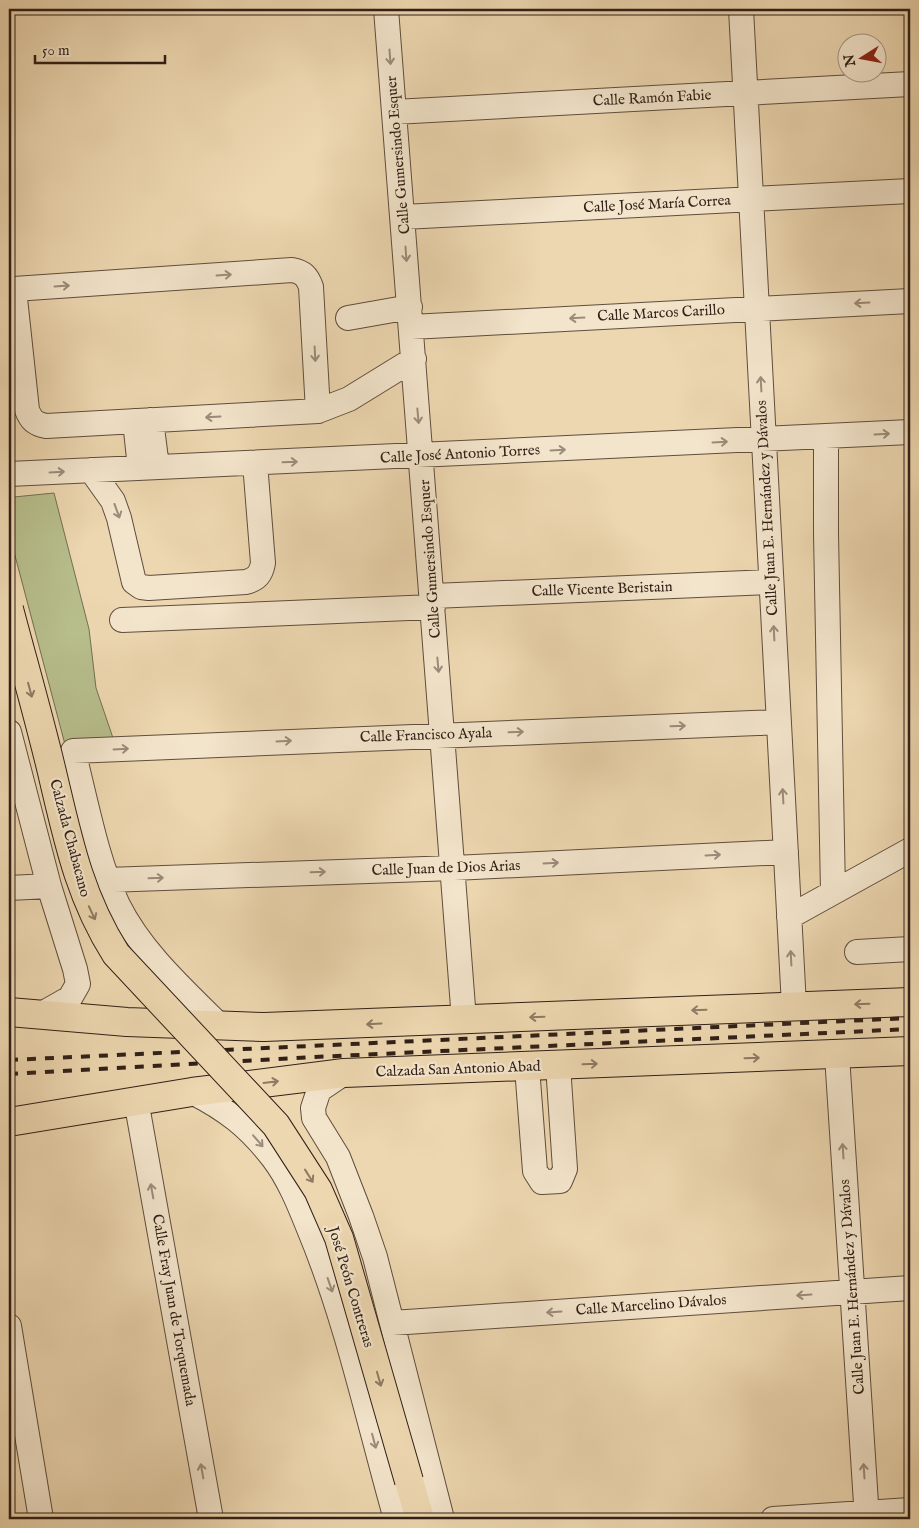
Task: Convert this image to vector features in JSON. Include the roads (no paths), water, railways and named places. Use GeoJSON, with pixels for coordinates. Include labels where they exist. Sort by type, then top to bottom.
{"type":"FeatureCollection","features":[{"type":"Feature","properties":{"kind":"main road","name":"Calzada Chabacano"},"geometry":{"type":"LineString","coordinates":[[9,609],[68,844],[85,898],[98,927],[116,954],[212,1058]]}},
{"type":"Feature","properties":{"kind":"main road"},"geometry":{"type":"LineString","coordinates":[[9,1012],[221,1027],[338,1026],[910,1002]]}},
{"type":"Feature","properties":{"kind":"main road","name":"Calzada San Antonio Abad"},"geometry":{"type":"LineString","coordinates":[[9,1122],[136,1100],[344,1073],[910,1051]]}},
{"type":"Feature","properties":{"kind":"main road","name":"José Peón Contreras"},"geometry":{"type":"LineString","coordinates":[[212,1058],[276,1126],[318,1190],[339,1238],[420,1519]]}},
{"type":"Feature","properties":{"kind":"street","name":"Calle Gumersindo Esquer"},"geometry":{"type":"LineString","coordinates":[[386,9],[454,868],[464,1020]]}},
{"type":"Feature","properties":{"kind":"street","name":"Calle Juan E. Hernández y Dávalos"},"geometry":{"type":"LineString","coordinates":[[741,9],[794,1006]]}},
{"type":"Feature","properties":{"kind":"street","name":"Calle Ramón Fabie"},"geometry":{"type":"LineString","coordinates":[[394,112],[910,84]]}},
{"type":"Feature","properties":{"kind":"street","name":"Calle José María Correa"},"geometry":{"type":"LineString","coordinates":[[403,217],[910,191]]}},
{"type":"Feature","properties":{"kind":"street"},"geometry":{"type":"LineString","coordinates":[[318,411],[311,287],[308,278],[301,272],[292,270],[12,297],[27,410],[30,419],[37,424],[46,426],[318,411],[349,399],[414,359]]}},
{"type":"Feature","properties":{"kind":"street","name":"Calle Marcos Carillo"},"geometry":{"type":"LineString","coordinates":[[348,318],[757,308],[910,301]]}},
{"type":"Feature","properties":{"kind":"street"},"geometry":{"type":"LineString","coordinates":[[143,421],[149,468]]}},
{"type":"Feature","properties":{"kind":"street","name":"Calle José Antonio Torres"},"geometry":{"type":"LineString","coordinates":[[9,474],[910,432]]}},
{"type":"Feature","properties":{"kind":"street"},"geometry":{"type":"LineString","coordinates":[[826,437],[833,892]]}},
{"type":"Feature","properties":{"kind":"street"},"geometry":{"type":"LineString","coordinates":[[91,470],[113,501],[134,582],[141,587],[149,588],[246,582],[255,579],[261,572],[263,563],[255,463]]}},
{"type":"Feature","properties":{"kind":"street","name":"Calle Vicente Beristain"},"geometry":{"type":"LineString","coordinates":[[122,620],[771,582]]}},
{"type":"Feature","properties":{"kind":"street","name":"Calle Francisco Ayala"},"geometry":{"type":"LineString","coordinates":[[73,751],[443,734],[779,722]]}},
{"type":"Feature","properties":{"kind":"street"},"geometry":{"type":"LineString","coordinates":[[10,744],[78,984],[70,998],[40,1015]]}},
{"type":"Feature","properties":{"kind":"street","name":"Calzada Chabacano"},"geometry":{"type":"LineString","coordinates":[[73,751],[107,880],[119,906],[135,933],[157,962],[221,1027]]}},
{"type":"Feature","properties":{"kind":"street"},"geometry":{"type":"LineString","coordinates":[[789,917],[910,850]]}},
{"type":"Feature","properties":{"kind":"street","name":"Calle Juan de Dios Arias"},"geometry":{"type":"LineString","coordinates":[[107,880],[454,868],[786,852]]}},
{"type":"Feature","properties":{"kind":"street"},"geometry":{"type":"LineString","coordinates":[[9,888],[49,886]]}},
{"type":"Feature","properties":{"kind":"street"},"geometry":{"type":"LineString","coordinates":[[857,952],[910,949]]}},
{"type":"Feature","properties":{"kind":"street","name":"Calle Juan E. Hernández y Dávalos"},"geometry":{"type":"LineString","coordinates":[[837,1055],[867,1516]]}},
{"type":"Feature","properties":{"kind":"street"},"geometry":{"type":"LineString","coordinates":[[527,1067],[535,1172],[542,1182],[549,1183],[560,1181],[565,1169],[558,1066]]}},
{"type":"Feature","properties":{"kind":"street","name":"José Peón Contreras"},"geometry":{"type":"LineString","coordinates":[[344,1073],[319,1090],[313,1108],[314,1118],[338,1157],[361,1216],[392,1323],[442,1519]]}},
{"type":"Feature","properties":{"kind":"street","name":"José Peón Contreras"},"geometry":{"type":"LineString","coordinates":[[192,1092],[236,1117],[274,1159],[293,1190],[317,1247],[337,1306],[396,1519]]}},
{"type":"Feature","properties":{"kind":"street","name":"Calle Fray Juan de Torquemada"},"geometry":{"type":"LineString","coordinates":[[136,1100],[211,1519]]}},
{"type":"Feature","properties":{"kind":"street","name":"Calle Marcelino Dávalos"},"geometry":{"type":"LineString","coordinates":[[392,1323],[910,1288]]}},
{"type":"Feature","properties":{"kind":"street"},"geometry":{"type":"LineString","coordinates":[[9,1326],[41,1519]]}},
{"type":"Feature","properties":{"kind":"street"},"geometry":{"type":"LineString","coordinates":[[773,1519],[867,1516],[910,1510]]}},
{"type":"Feature","properties":{"kind":"railway"},"geometry":{"type":"LineString","coordinates":[[9,1060],[910,1018]]}},
{"type":"Feature","properties":{"kind":"railway"},"geometry":{"type":"LineString","coordinates":[[9,1074],[315,1057],[910,1029]]}}]}
